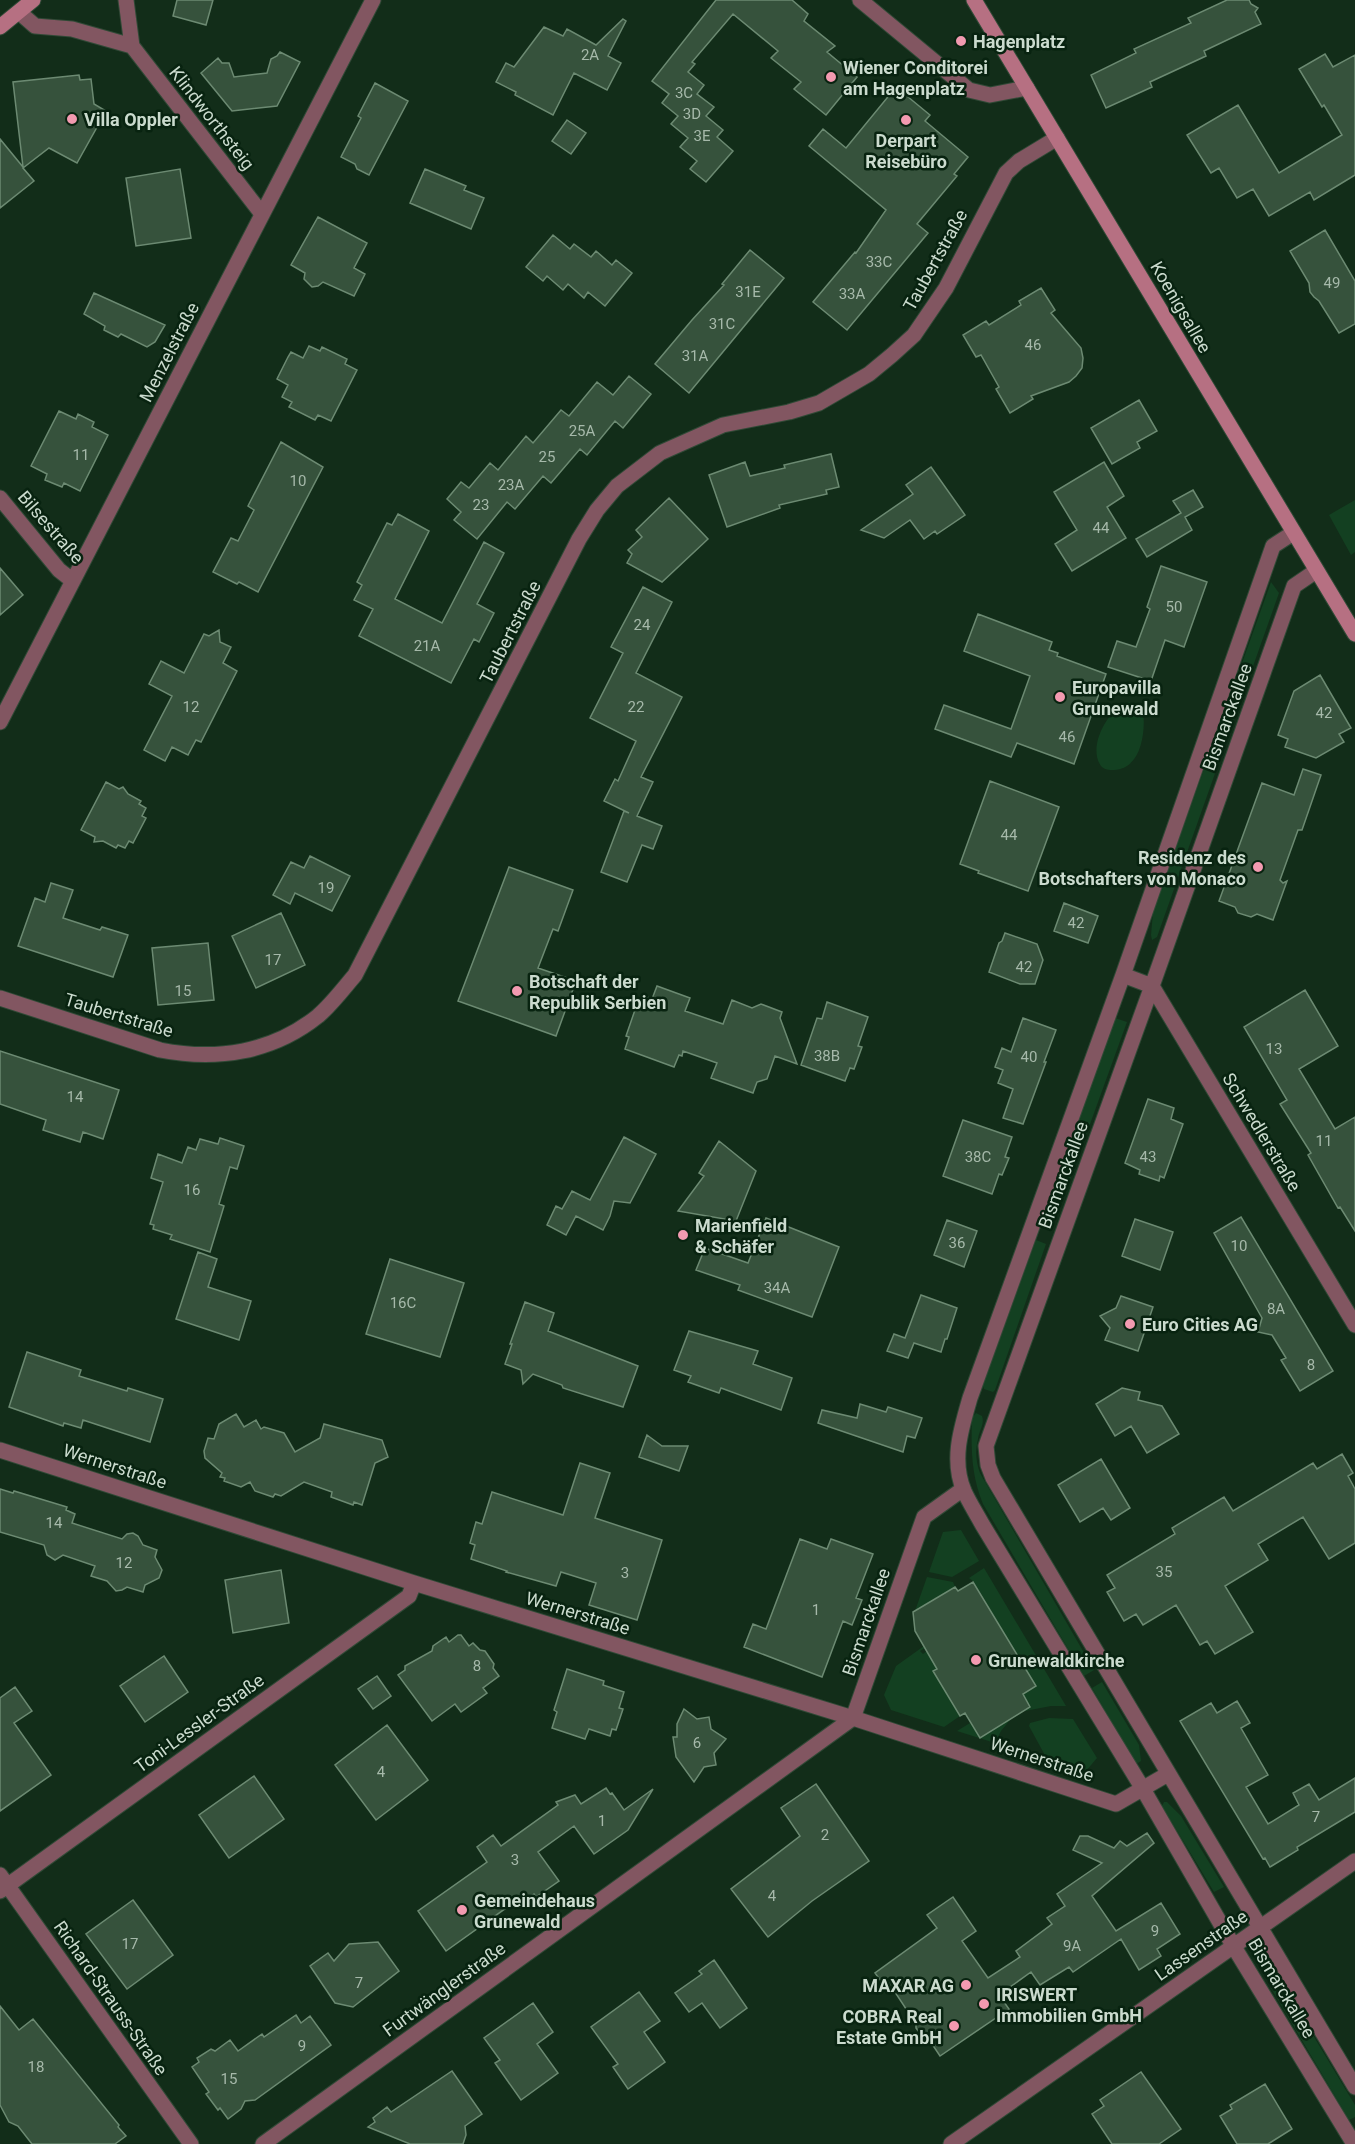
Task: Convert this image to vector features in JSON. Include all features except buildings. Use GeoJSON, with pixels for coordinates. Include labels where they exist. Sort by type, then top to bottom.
{"type":"FeatureCollection","features":[{"type":"Feature","properties":{"kind":"main road"},"geometry":{"type":"LineString","coordinates":[[0,27],[33,0]]}},
{"type":"Feature","properties":{"kind":"main road","name":"Koenigsallee"},"geometry":{"type":"LineString","coordinates":[[974,0],[1355,634]]}},
{"type":"Feature","properties":{"kind":"street"},"geometry":{"type":"LineString","coordinates":[[19,12],[35,26],[72,29],[132,46],[126,0]]}},
{"type":"Feature","properties":{"kind":"street","name":"Menzelstraße"},"geometry":{"type":"LineString","coordinates":[[0,722],[373,0]]}},
{"type":"Feature","properties":{"kind":"street"},"geometry":{"type":"LineString","coordinates":[[860,0],[969,90],[990,95],[1027,88]]}},
{"type":"Feature","properties":{"kind":"street","name":"Klindworthsteig"},"geometry":{"type":"LineString","coordinates":[[132,46],[262,214]]}},
{"type":"Feature","properties":{"kind":"street","name":"Taubertstraße"},"geometry":{"type":"LineString","coordinates":[[0,998],[160,1050],[191,1055],[235,1054],[296,1030],[318,1016],[336,999],[355,975],[579,539],[597,510],[617,486],[660,453],[694,436],[723,425],[789,412],[819,403],[869,374],[914,335],[946,288],[1006,173],[1019,161],[1057,138]]}},
{"type":"Feature","properties":{"kind":"street","name":"Bilsestraße"},"geometry":{"type":"LineString","coordinates":[[0,498],[59,570],[73,581]]}},
{"type":"Feature","properties":{"kind":"street","name":"Bismarckallee"},"geometry":{"type":"LineString","coordinates":[[1293,533],[1273,546],[1123,975],[970,1398],[957,1441],[958,1464],[963,1490],[1143,1789],[1234,1947],[1354,2144]]}},
{"type":"Feature","properties":{"kind":"street","name":"Bismarckallee"},"geometry":{"type":"LineString","coordinates":[[1316,571],[1294,586],[986,1446],[988,1466],[993,1478],[1355,2086]]}},
{"type":"Feature","properties":{"kind":"street"},"geometry":{"type":"LineString","coordinates":[[1123,975],[1152,986]]}},
{"type":"Feature","properties":{"kind":"street","name":"Schwedlerstraße"},"geometry":{"type":"LineString","coordinates":[[1152,986],[1355,1325]]}},
{"type":"Feature","properties":{"kind":"street","name":"Wernerstraße"},"geometry":{"type":"LineString","coordinates":[[0,1450],[414,1583],[853,1718],[1116,1804],[1143,1789]]}},
{"type":"Feature","properties":{"kind":"street","name":"Bismarckallee"},"geometry":{"type":"LineString","coordinates":[[853,1718],[924,1517],[963,1490]]}},
{"type":"Feature","properties":{"kind":"street","name":"Toni-Lessler-Straße"},"geometry":{"type":"LineString","coordinates":[[2,1883],[409,1596],[414,1583]]}},
{"type":"Feature","properties":{"kind":"street","name":"Furtwänglerstraße"},"geometry":{"type":"LineString","coordinates":[[263,2144],[853,1718]]}},
{"type":"Feature","properties":{"kind":"street"},"geometry":{"type":"LineString","coordinates":[[1143,1789],[1168,1774]]}},
{"type":"Feature","properties":{"kind":"street","name":"Lassenstraße"},"geometry":{"type":"LineString","coordinates":[[951,2144],[1355,1861]]}},
{"type":"Feature","properties":{"kind":"street","name":"Richard-Strauss-Straße"},"geometry":{"type":"LineString","coordinates":[[2,1883],[191,2144]]}},
{"type":"Feature","properties":{"kind":"green space"},"geometry":{"type":"Polygon","coordinates":[[[1355,500],[1355,552],[1351,555],[1329,515],[1355,500]]]}},
{"type":"Feature","properties":{"kind":"green space"},"geometry":{"type":"Polygon","coordinates":[[[1271,582],[1279,593],[1157,937],[1152,940],[1153,912],[1271,582]]]}},
{"type":"Feature","properties":{"kind":"green space"},"geometry":{"type":"Polygon","coordinates":[[[1129,702],[1143,711],[1144,729],[1140,748],[1136,756],[1123,768],[1105,769],[1097,758],[1098,739],[1107,720],[1121,706],[1129,702]]]}},
{"type":"Feature","properties":{"kind":"green space"},"geometry":{"type":"Polygon","coordinates":[[[1115,1018],[1127,1022],[1056,1218],[1045,1214],[1115,1018]]]}},
{"type":"Feature","properties":{"kind":"green space"},"geometry":{"type":"Polygon","coordinates":[[[1036,1240],[1046,1244],[993,1392],[984,1389],[983,1386],[1036,1240]]]}},
{"type":"Feature","properties":{"kind":"green space"},"geometry":{"type":"Polygon","coordinates":[[[976,1413],[983,1419],[976,1452],[980,1473],[1094,1670],[1084,1676],[983,1504],[976,1483],[973,1461],[972,1418],[976,1413]]]}},
{"type":"Feature","properties":{"kind":"green space"},"geometry":{"type":"Polygon","coordinates":[[[961,1530],[979,1561],[952,1577],[929,1572],[943,1532],[961,1530]]]}},
{"type":"Feature","properties":{"kind":"green space"},"geometry":{"type":"Polygon","coordinates":[[[984,1568],[1066,1706],[1051,1706],[1025,1711],[1030,1707],[1023,1694],[1036,1686],[974,1582],[969,1578],[984,1568]]]}},
{"type":"Feature","properties":{"kind":"green space"},"geometry":{"type":"Polygon","coordinates":[[[927,1577],[953,1582],[955,1587],[915,1611],[927,1577]]]}},
{"type":"Feature","properties":{"kind":"green space"},"geometry":{"type":"Polygon","coordinates":[[[924,1646],[925,1648],[920,1651],[923,1654],[927,1651],[938,1668],[933,1671],[960,1716],[944,1727],[891,1710],[884,1695],[896,1666],[924,1646]]]}},
{"type":"Feature","properties":{"kind":"green space"},"geometry":{"type":"Polygon","coordinates":[[[1102,1682],[1139,1745],[1141,1761],[1138,1763],[1135,1762],[1092,1688],[1102,1682]]]}},
{"type":"Feature","properties":{"kind":"green space"},"geometry":{"type":"Polygon","coordinates":[[[1049,1718],[1073,1719],[1097,1758],[1086,1771],[1047,1759],[1029,1726],[1030,1723],[1049,1718]]]}},
{"type":"Feature","properties":{"kind":"green space"},"geometry":{"type":"Polygon","coordinates":[[[1010,1720],[995,1743],[957,1731],[970,1723],[980,1738],[1010,1720]]]}},
{"type":"Feature","properties":{"kind":"green space"},"geometry":{"type":"Polygon","coordinates":[[[1164,1802],[1167,1802],[1181,1816],[1224,1887],[1214,1892],[1162,1806],[1164,1802]]]}},
{"type":"Feature","properties":{"kind":"green space"},"geometry":{"type":"Polygon","coordinates":[[[1281,1982],[1355,2105],[1355,2117],[1349,2120],[1271,1988],[1281,1982]]]}},
{"type":"Feature","properties":{"kind":"place","name":"Hagenplatz"},"geometry":{"type":"Point","coordinates":[961,41]}},
{"type":"Feature","properties":{"kind":"place","name":"Wiener Conditorei am Hagenplatz"},"geometry":{"type":"Point","coordinates":[831,77]}},
{"type":"Feature","properties":{"kind":"place","name":"Villa Oppler"},"geometry":{"type":"Point","coordinates":[72,119]}},
{"type":"Feature","properties":{"kind":"place","name":"Derpart Reisebüro"},"geometry":{"type":"Point","coordinates":[906,120]}},
{"type":"Feature","properties":{"kind":"place","name":"Europavilla Grunewald"},"geometry":{"type":"Point","coordinates":[1060,697]}},
{"type":"Feature","properties":{"kind":"place","name":"Residenz des Botschafters von Monaco"},"geometry":{"type":"Point","coordinates":[1258,867]}},
{"type":"Feature","properties":{"kind":"place","name":"Botschaft der Republik Serbien"},"geometry":{"type":"Point","coordinates":[517,991]}},
{"type":"Feature","properties":{"kind":"place","name":"Marienfield & Schäfer"},"geometry":{"type":"Point","coordinates":[683,1235]}},
{"type":"Feature","properties":{"kind":"place","name":"Euro Cities AG"},"geometry":{"type":"Point","coordinates":[1130,1324]}},
{"type":"Feature","properties":{"kind":"place","name":"Grunewaldkirche"},"geometry":{"type":"Point","coordinates":[976,1660]}},
{"type":"Feature","properties":{"kind":"place","name":"Gemeindehaus Grunewald"},"geometry":{"type":"Point","coordinates":[462,1910]}},
{"type":"Feature","properties":{"kind":"place","name":"MAXAR AG"},"geometry":{"type":"Point","coordinates":[966,1985]}},
{"type":"Feature","properties":{"kind":"place","name":"IRISWERT Immobilien GmbH"},"geometry":{"type":"Point","coordinates":[984,2004]}},
{"type":"Feature","properties":{"kind":"place","name":"COBRA Real Estate GmbH"},"geometry":{"type":"Point","coordinates":[954,2026]}}]}
